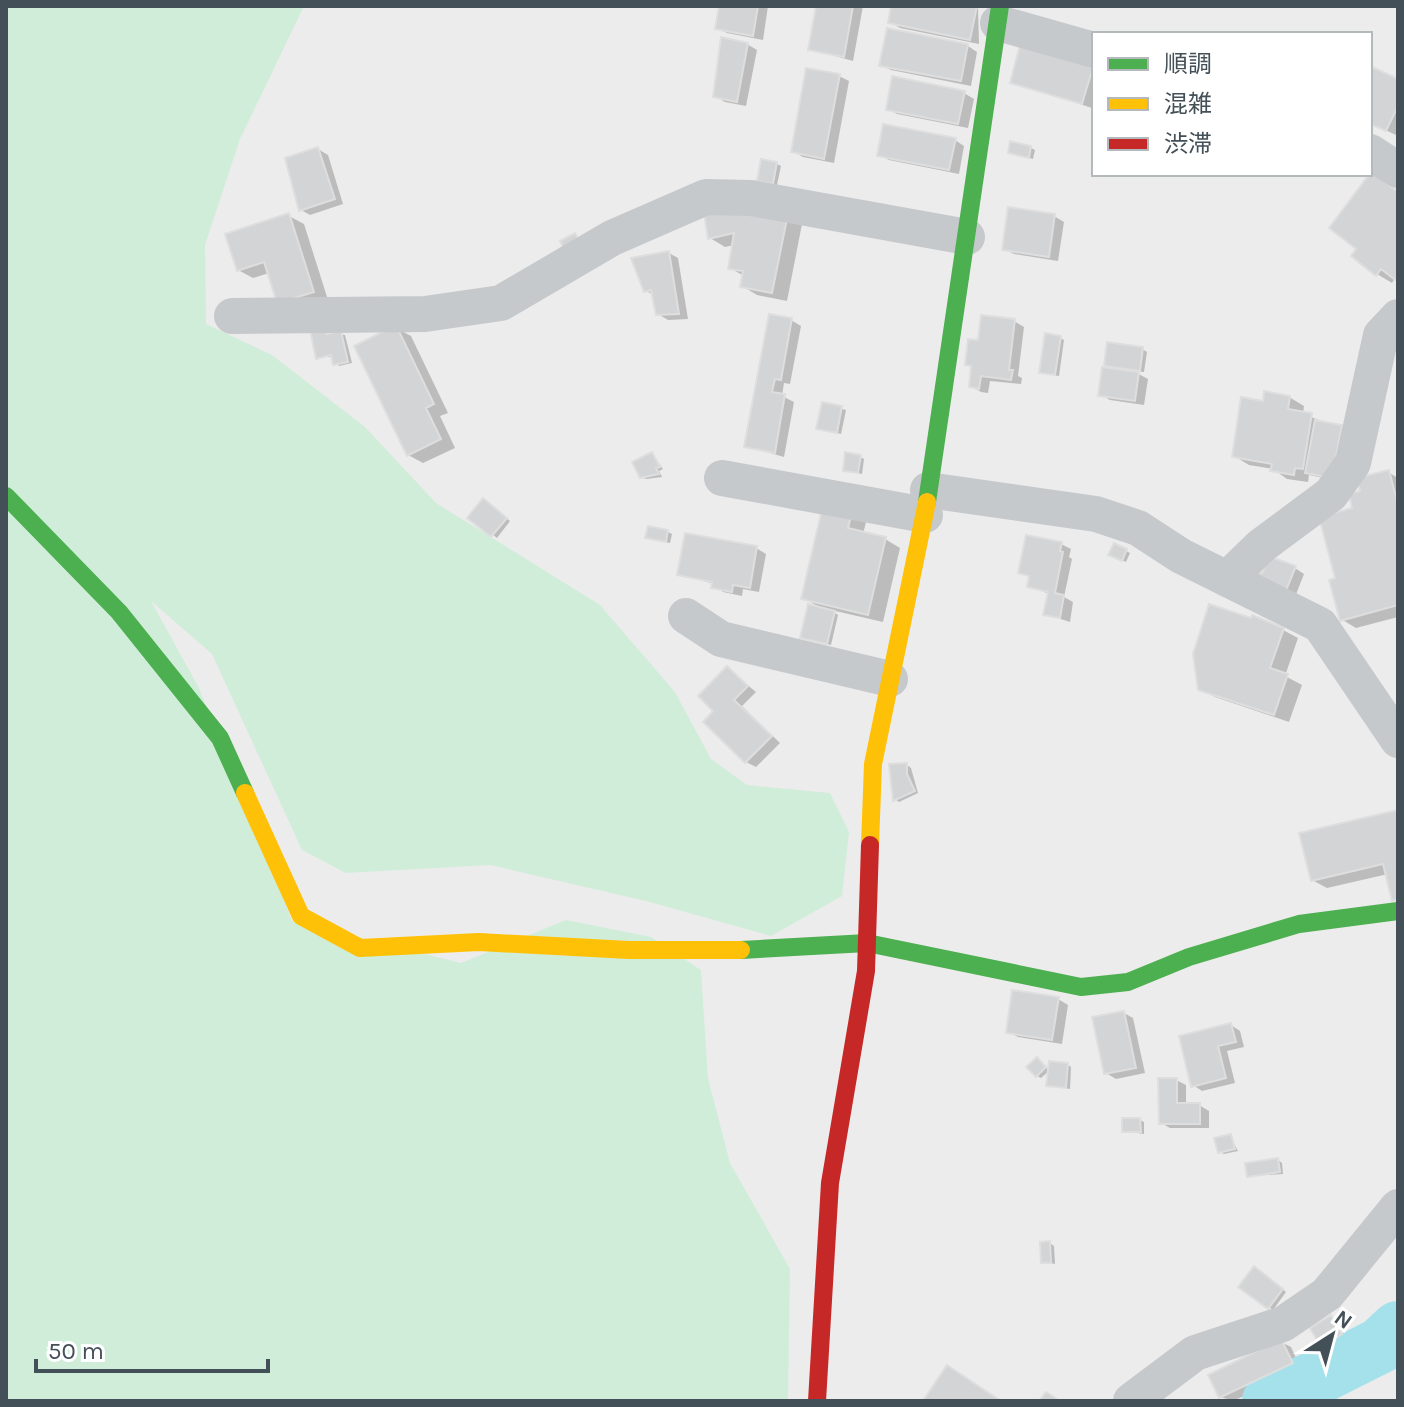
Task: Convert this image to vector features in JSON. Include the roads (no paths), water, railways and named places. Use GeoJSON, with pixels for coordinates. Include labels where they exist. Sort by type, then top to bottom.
{"type":"FeatureCollection","features":[{"type":"Feature","properties":{"kind":"street"},"geometry":{"type":"LineString","coordinates":[[817,1401],[830,1183],[866,971],[873,764],[926,503],[999,15],[1092,49]]}},
{"type":"Feature","properties":{"kind":"street"},"geometry":{"type":"LineString","coordinates":[[1372,153],[1398,170]]}},
{"type":"Feature","properties":{"kind":"street"},"geometry":{"type":"LineString","coordinates":[[232,316],[425,314],[501,303],[612,238],[706,197],[751,198],[967,237]]}},
{"type":"Feature","properties":{"kind":"street"},"geometry":{"type":"LineString","coordinates":[[1227,579],[1261,546],[1331,494],[1353,463],[1381,335],[1398,317]]}},
{"type":"Feature","properties":{"kind":"street"},"geometry":{"type":"LineString","coordinates":[[722,478],[926,503],[1096,514],[1138,528],[1181,556],[1320,625],[1398,740]]}},
{"type":"Feature","properties":{"kind":"street"},"geometry":{"type":"LineString","coordinates":[[6,496],[119,612],[220,738],[301,916],[360,948],[479,942],[629,950],[764,950],[867,943],[1081,987],[1128,982],[1189,957],[1299,924],[1398,911]]}},
{"type":"Feature","properties":{"kind":"street"},"geometry":{"type":"LineString","coordinates":[[686,616],[721,639],[890,679]]}},
{"type":"Feature","properties":{"kind":"street"},"geometry":{"type":"LineString","coordinates":[[1131,1401],[1195,1353],[1283,1324],[1327,1294],[1398,1207]]}},
{"type":"Feature","properties":{"kind":"waterway"},"geometry":{"type":"LineString","coordinates":[[1270,1401],[1381,1345],[1398,1329]]}}]}
